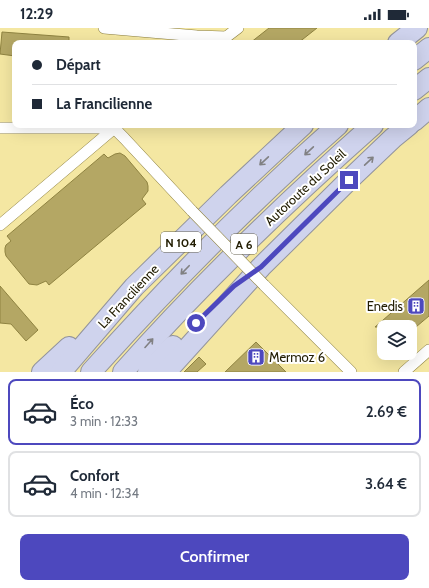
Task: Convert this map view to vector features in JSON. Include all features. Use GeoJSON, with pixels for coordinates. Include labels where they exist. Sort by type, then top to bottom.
{"type":"FeatureCollection","features":[{"type":"Feature","properties":{"kind":"highway"},"geometry":{"type":"LineString","coordinates":[[402,40],[417,28]]}},
{"type":"Feature","properties":{"kind":"highway"},"geometry":{"type":"LineString","coordinates":[[417,58],[429,48]]}},
{"type":"Feature","properties":{"kind":"highway"},"geometry":{"type":"LineString","coordinates":[[417,88],[429,78]]}},
{"type":"Feature","properties":{"kind":"highway"},"geometry":{"type":"LineString","coordinates":[[417,118],[429,108]]}},
{"type":"Feature","properties":{"kind":"highway","name":"La Francilienne"},"geometry":{"type":"LineString","coordinates":[[61,372],[134,287],[300,128]]}},
{"type":"Feature","properties":{"kind":"highway","name":"Autoroute du Soleil"},"geometry":{"type":"LineString","coordinates":[[91,372],[134,324],[192,264],[335,128]]}},
{"type":"Feature","properties":{"kind":"highway","name":"Autoroute du Soleil"},"geometry":{"type":"LineString","coordinates":[[123,372],[150,341],[258,230],[370,128]]}},
{"type":"Feature","properties":{"kind":"highway"},"geometry":{"type":"LineString","coordinates":[[166,372],[263,276],[349,180],[405,128]]}},
{"type":"Feature","properties":{"kind":"highway"},"geometry":{"type":"LineString","coordinates":[[148,372],[234,286],[263,276]]}},
{"type":"Feature","properties":{"kind":"highway"},"geometry":{"type":"LineString","coordinates":[[42,372],[134,287]]}},
{"type":"Feature","properties":{"kind":"street"},"geometry":{"type":"LineString","coordinates":[[104,28],[198,32],[223,40],[238,28]]}},
{"type":"Feature","properties":{"kind":"street"},"geometry":{"type":"LineString","coordinates":[[0,128],[12,128]]}},
{"type":"Feature","properties":{"kind":"street"},"geometry":{"type":"LineString","coordinates":[[0,225],[115,128]]}},
{"type":"Feature","properties":{"kind":"street"},"geometry":{"type":"LineString","coordinates":[[117,128],[124,138],[192,211],[263,276],[351,372]]}},
{"type":"Feature","properties":{"kind":"street"},"geometry":{"type":"LineString","coordinates":[[404,372],[429,350]]}},
{"type":"Feature","properties":{"kind":"building"},"geometry":{"type":"Polygon","coordinates":[[[269,28],[317,28],[302,40],[254,40],[269,28]]]}},
{"type":"Feature","properties":{"kind":"building"},"geometry":{"type":"Polygon","coordinates":[[[2,32],[69,37],[69,40],[12,40],[12,56],[0,54],[2,32]]]}},
{"type":"Feature","properties":{"kind":"building"},"geometry":{"type":"Polygon","coordinates":[[[120,153],[125,156],[147,182],[148,191],[142,199],[146,204],[49,285],[46,281],[37,285],[29,284],[6,256],[6,245],[11,241],[7,236],[104,154],[108,158],[120,153]]]}},
{"type":"Feature","properties":{"kind":"building","name":"Enedis"},"geometry":{"type":"Polygon","coordinates":[[[429,280],[429,316],[417,326],[417,320],[383,320],[429,280]]]}},
{"type":"Feature","properties":{"kind":"building"},"geometry":{"type":"Polygon","coordinates":[[[0,286],[38,330],[26,341],[11,324],[0,323],[0,286]]]}},
{"type":"Feature","properties":{"kind":"building","name":"Mermoz 6"},"geometry":{"type":"Polygon","coordinates":[[[256,342],[286,372],[225,372],[256,342]]]}},
{"type":"Feature","properties":{"kind":"building"},"geometry":{"type":"Polygon","coordinates":[[[199,357],[206,364],[197,372],[184,372],[199,357]]]}},
{"type":"Feature","properties":{"kind":"place","name":"Enedis"},"geometry":{"type":"Point","coordinates":[416,306]}},
{"type":"Feature","properties":{"kind":"place","name":"Mermoz 6"},"geometry":{"type":"Point","coordinates":[256,357]}},
{"type":"Feature","properties":{"kind":"route"},"geometry":{"type":"LineString","coordinates":[[196,323],[234,286],[261,267],[349,180]]}}]}
